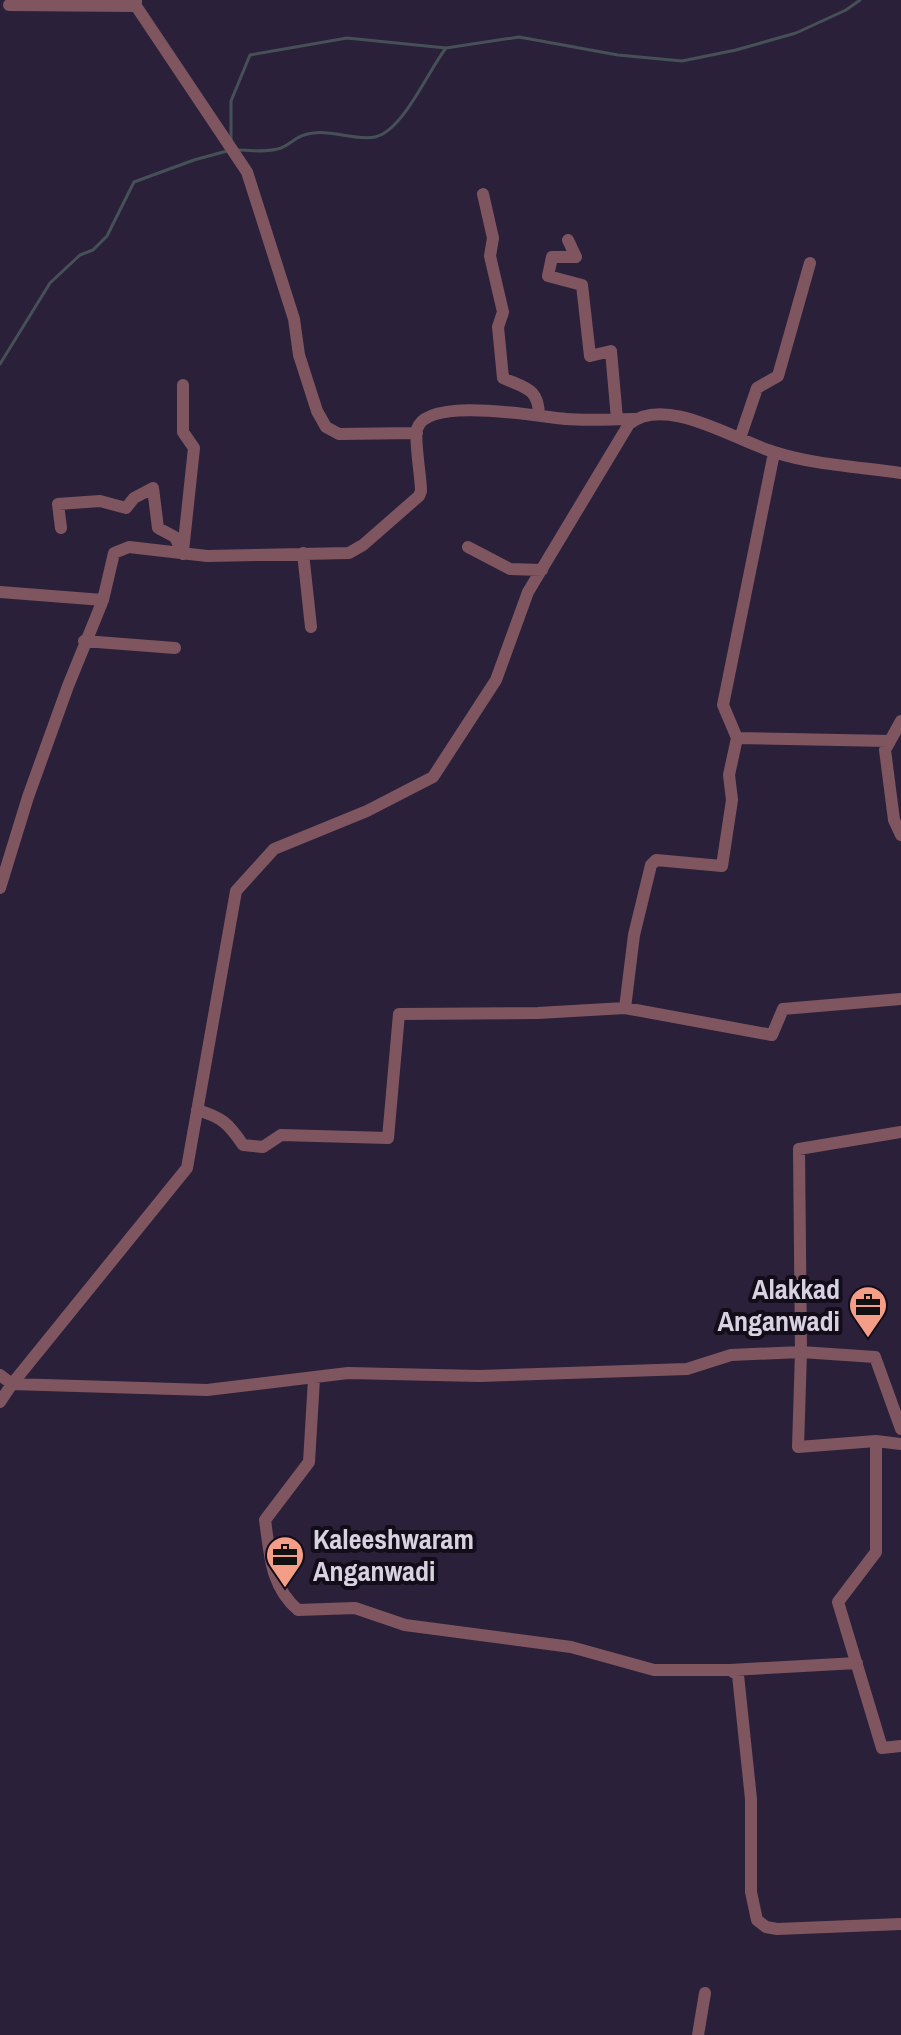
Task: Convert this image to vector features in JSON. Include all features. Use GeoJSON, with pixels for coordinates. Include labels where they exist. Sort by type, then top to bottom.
{"type":"FeatureCollection","features":[{"type":"Feature","properties":{"kind":"street"},"geometry":{"type":"LineString","coordinates":[[9,5],[136,3],[247,172],[294,319],[299,355],[317,411],[326,427],[339,434],[417,433]]}},
{"type":"Feature","properties":{"kind":"street"},"geometry":{"type":"LineString","coordinates":[[483,194],[493,238],[490,256],[503,312],[498,327],[503,378],[532,391],[539,403],[539,416]]}},
{"type":"Feature","properties":{"kind":"street"},"geometry":{"type":"LineString","coordinates":[[568,240],[576,257],[552,257],[548,276],[582,285],[590,356],[611,351],[617,419]]}},
{"type":"Feature","properties":{"kind":"street"},"geometry":{"type":"LineString","coordinates":[[740,438],[757,388],[778,376],[810,263]]}},
{"type":"Feature","properties":{"kind":"street"},"geometry":{"type":"LineString","coordinates":[[183,385],[183,432],[194,448],[183,554]]}},
{"type":"Feature","properties":{"kind":"street"},"geometry":{"type":"LineString","coordinates":[[0,888],[28,797],[84,641],[103,600],[114,553],[121,548],[221,556],[354,551],[417,499],[421,491],[417,433],[423,419],[439,412],[569,419],[677,417],[707,424],[774,453],[901,473]]}},
{"type":"Feature","properties":{"kind":"street"},"geometry":{"type":"LineString","coordinates":[[0,1402],[187,1168],[236,891],[274,849],[367,811],[433,777],[496,680],[528,592],[629,424],[635,419]]}},
{"type":"Feature","properties":{"kind":"street"},"geometry":{"type":"LineString","coordinates":[[625,1008],[634,935],[651,865],[656,860],[722,866],[732,800],[729,775],[737,738],[723,705],[774,453]]}},
{"type":"Feature","properties":{"kind":"street"},"geometry":{"type":"LineString","coordinates":[[61,528],[58,504],[100,501],[126,508],[134,498],[153,488],[158,528],[175,537],[183,554]]}},
{"type":"Feature","properties":{"kind":"street"},"geometry":{"type":"LineString","coordinates":[[468,547],[510,569],[542,570]]}},
{"type":"Feature","properties":{"kind":"street"},"geometry":{"type":"LineString","coordinates":[[303,553],[311,627]]}},
{"type":"Feature","properties":{"kind":"street"},"geometry":{"type":"LineString","coordinates":[[0,592],[103,600]]}},
{"type":"Feature","properties":{"kind":"street"},"geometry":{"type":"LineString","coordinates":[[84,641],[175,648]]}},
{"type":"Feature","properties":{"kind":"street"},"geometry":{"type":"LineString","coordinates":[[901,721],[885,750],[894,820],[901,835]]}},
{"type":"Feature","properties":{"kind":"street"},"geometry":{"type":"LineString","coordinates":[[737,738],[890,741]]}},
{"type":"Feature","properties":{"kind":"street"},"geometry":{"type":"LineString","coordinates":[[197,1110],[218,1116],[243,1145],[263,1147],[281,1135],[388,1138],[399,1014],[538,1013],[625,1008],[772,1035],[783,1009],[901,999]]}},
{"type":"Feature","properties":{"kind":"street"},"geometry":{"type":"LineString","coordinates":[[901,1132],[799,1149],[801,1352],[798,1447],[876,1441],[901,1444]]}},
{"type":"Feature","properties":{"kind":"street"},"geometry":{"type":"LineString","coordinates":[[0,1375],[12,1384],[207,1390],[348,1373],[479,1376],[687,1369],[731,1355],[801,1352],[875,1357],[901,1429]]}},
{"type":"Feature","properties":{"kind":"street"},"geometry":{"type":"LineString","coordinates":[[314,1379],[309,1462],[265,1520],[273,1576],[286,1600],[298,1610],[355,1608],[405,1625],[571,1647],[654,1670],[730,1670],[857,1663]]}},
{"type":"Feature","properties":{"kind":"street"},"geometry":{"type":"LineString","coordinates":[[876,1441],[876,1552],[838,1602],[882,1748],[901,1746]]}},
{"type":"Feature","properties":{"kind":"street"},"geometry":{"type":"LineString","coordinates":[[730,1670],[738,1675],[742,1700],[751,1799],[751,1892],[757,1920],[766,1927],[777,1929],[901,1924]]}},
{"type":"Feature","properties":{"kind":"street"},"geometry":{"type":"LineString","coordinates":[[698,2035],[705,1993]]}},
{"type":"Feature","properties":{"kind":"waterway"},"geometry":{"type":"LineString","coordinates":[[238,150],[276,150],[313,133],[375,137],[395,124],[405,112],[446,48],[519,37],[618,55],[682,61],[796,33],[846,10],[860,0]]}},
{"type":"Feature","properties":{"kind":"waterway"},"geometry":{"type":"LineString","coordinates":[[231,142],[231,101],[250,55],[347,38],[446,48]]}},
{"type":"Feature","properties":{"kind":"waterway"},"geometry":{"type":"LineString","coordinates":[[0,364],[50,283],[80,255],[93,250],[107,236],[134,182],[227,151]]}},
{"type":"Feature","properties":{"kind":"place","name":"Alakkad Anganwadi"},"geometry":{"type":"Point","coordinates":[868,1339]}},
{"type":"Feature","properties":{"kind":"place","name":"Kaleeshwaram Anganwadi"},"geometry":{"type":"Point","coordinates":[285,1589]}}]}
